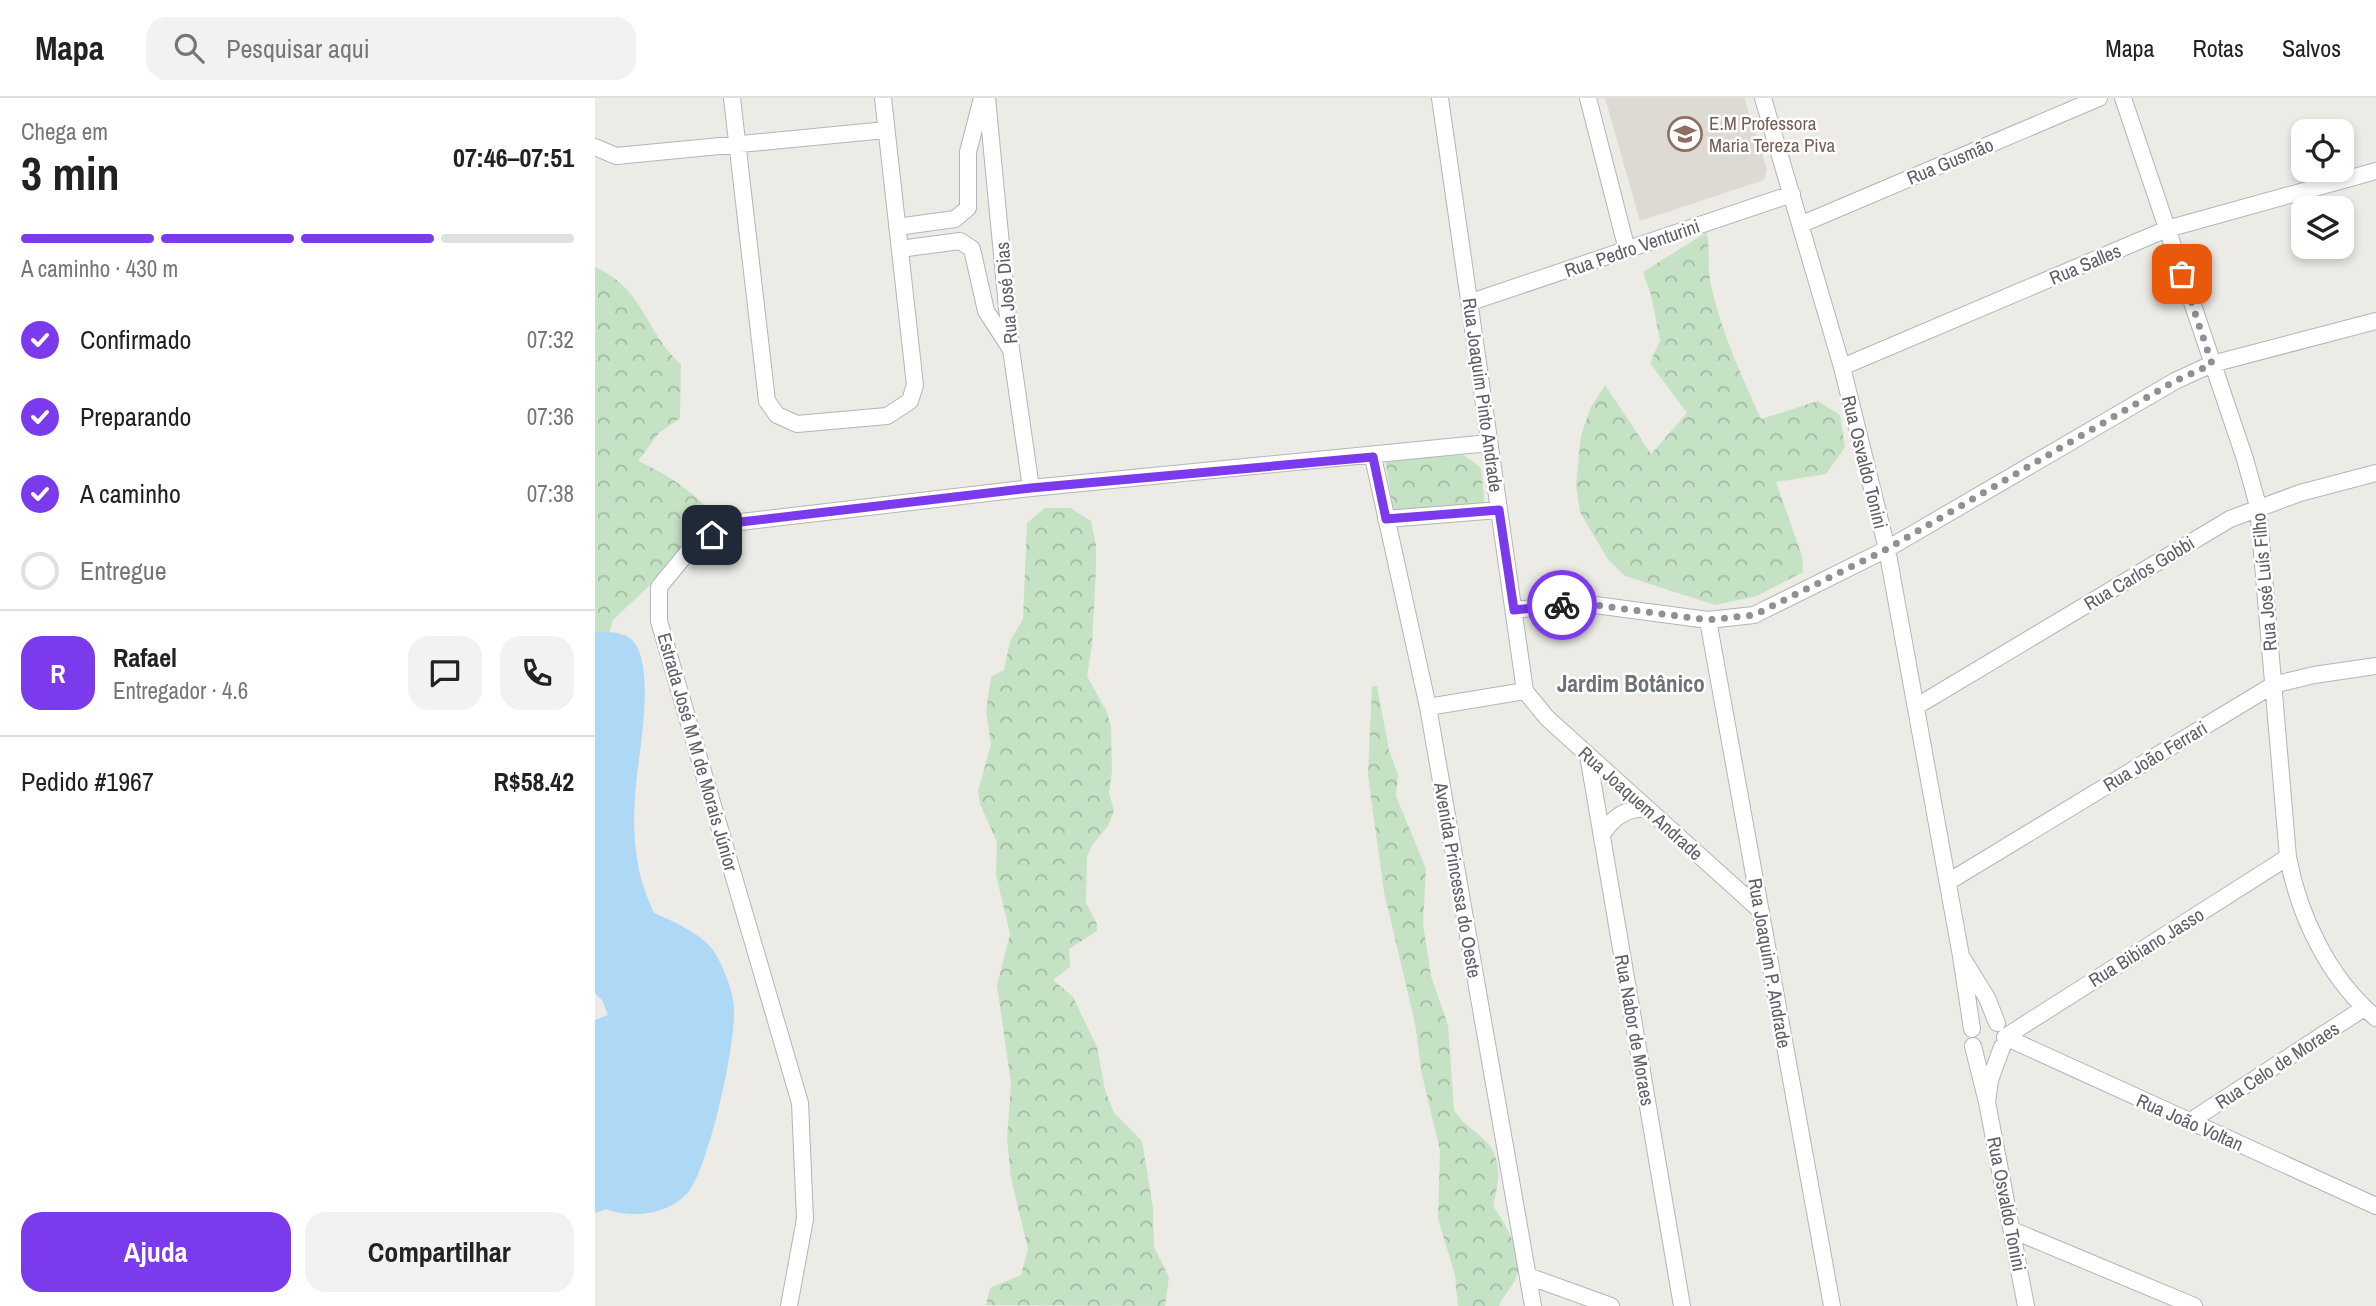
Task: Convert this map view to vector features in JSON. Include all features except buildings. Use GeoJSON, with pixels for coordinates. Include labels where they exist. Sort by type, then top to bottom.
{"type":"FeatureCollection","features":[{"type":"Feature","properties":{"kind":"street"},"geometry":{"type":"LineString","coordinates":[[732,98],[767,401],[785,420],[797,425],[887,416],[899,412],[910,401],[915,385],[883,98]]}},
{"type":"Feature","properties":{"kind":"street"},"geometry":{"type":"LineString","coordinates":[[897,227],[955,219],[968,208],[968,152],[982,98]]}},
{"type":"Feature","properties":{"kind":"street","name":"Rua José Dias"},"geometry":{"type":"LineString","coordinates":[[988,98],[1011,349],[1031,488]]}},
{"type":"Feature","properties":{"kind":"street","name":"Rua Joaquim Pinto Andrade"},"geometry":{"type":"LineString","coordinates":[[1440,98],[1525,691]]}},
{"type":"Feature","properties":{"kind":"street"},"geometry":{"type":"LineString","coordinates":[[1588,98],[1627,250]]}},
{"type":"Feature","properties":{"kind":"street","name":"Rua Osvaldo Tonini"},"geometry":{"type":"LineString","coordinates":[[1763,98],[1842,367],[1887,549],[1961,956],[1973,1046],[1987,1102],[2026,1306]]}},
{"type":"Feature","properties":{"kind":"street","name":"Rua Gusmão"},"geometry":{"type":"LineString","coordinates":[[1802,224],[2099,98]]}},
{"type":"Feature","properties":{"kind":"street","name":"Rua José Luís Filho"},"geometry":{"type":"LineString","coordinates":[[2123,98],[2258,506],[2288,857],[2294,890],[2309,927],[2330,964],[2370,1013]]}},
{"type":"Feature","properties":{"kind":"street"},"geometry":{"type":"LineString","coordinates":[[595,147],[616,156],[886,131]]}},
{"type":"Feature","properties":{"kind":"street","name":"Rua Salles"},"geometry":{"type":"LineString","coordinates":[[1842,367],[2167,229],[2376,171]]}},
{"type":"Feature","properties":{"kind":"street","name":"Rua Pedro Venturini"},"geometry":{"type":"LineString","coordinates":[[1471,302],[1792,194]]}},
{"type":"Feature","properties":{"kind":"street"},"geometry":{"type":"LineString","coordinates":[[900,249],[960,241],[972,249],[986,311],[1011,349]]}},
{"type":"Feature","properties":{"kind":"street"},"geometry":{"type":"LineString","coordinates":[[1514,610],[1580,603],[1708,620],[1754,615],[1887,549],[2175,381],[2212,364],[2376,321]]}},
{"type":"Feature","properties":{"kind":"street","name":"Estrada José M M de Morais Júnior"},"geometry":{"type":"LineString","coordinates":[[789,1306],[805,1219],[800,1104],[659,621],[659,587],[692,547],[732,523],[1031,488],[1373,457],[1489,443]]}},
{"type":"Feature","properties":{"kind":"street","name":"Avenida Princessa do Oeste"},"geometry":{"type":"LineString","coordinates":[[1373,457],[1428,707],[1533,1306]]}},
{"type":"Feature","properties":{"kind":"street","name":"Rua Carlos Gobbi"},"geometry":{"type":"LineString","coordinates":[[1917,705],[2230,519],[2258,506],[2376,473]]}},
{"type":"Feature","properties":{"kind":"street"},"geometry":{"type":"LineString","coordinates":[[1386,519],[1499,510]]}},
{"type":"Feature","properties":{"kind":"street","name":"Rua Joaquim P. Andrade"},"geometry":{"type":"LineString","coordinates":[[1708,620],[1832,1306]]}},
{"type":"Feature","properties":{"kind":"street","name":"Rua João Ferrari"},"geometry":{"type":"LineString","coordinates":[[1948,882],[2273,685],[2314,675],[2376,666]]}},
{"type":"Feature","properties":{"kind":"street"},"geometry":{"type":"LineString","coordinates":[[1428,707],[1525,691]]}},
{"type":"Feature","properties":{"kind":"street","name":"Rua Joaquem Andrade"},"geometry":{"type":"LineString","coordinates":[[1525,691],[1547,718],[1761,911]]}},
{"type":"Feature","properties":{"kind":"street","name":"Rua Nabor de Moraes"},"geometry":{"type":"LineString","coordinates":[[1588,755],[1682,1306]]}},
{"type":"Feature","properties":{"kind":"street"},"geometry":{"type":"LineString","coordinates":[[1602,835],[1609,823],[1624,812],[1647,809]]}},
{"type":"Feature","properties":{"kind":"street","name":"Rua Bibiano Jasso"},"geometry":{"type":"LineString","coordinates":[[2001,1035],[2288,857]]}},
{"type":"Feature","properties":{"kind":"street","name":"Rua Osvaldo Tonini"},"geometry":{"type":"LineString","coordinates":[[1961,956],[1987,998],[2001,1035],[1987,1102]]}},
{"type":"Feature","properties":{"kind":"street","name":"Rua Celo de Moraes"},"geometry":{"type":"LineString","coordinates":[[2189,1122],[2370,1013]]}},
{"type":"Feature","properties":{"kind":"street"},"geometry":{"type":"LineString","coordinates":[[1972,1029],[1981,1021],[2001,1035],[1987,1055],[1973,1046]]}},
{"type":"Feature","properties":{"kind":"street","name":"Rua João Voltan"},"geometry":{"type":"LineString","coordinates":[[2001,1035],[2376,1206]]}},
{"type":"Feature","properties":{"kind":"street"},"geometry":{"type":"LineString","coordinates":[[2012,1230],[2194,1306]]}},
{"type":"Feature","properties":{"kind":"street"},"geometry":{"type":"LineString","coordinates":[[1528,1276],[1611,1306]]}},
{"type":"Feature","properties":{"kind":"shaded area","name":"E.M Professora Maria Tereza Piva"},"geometry":{"type":"Polygon","coordinates":[[[1605,98],[1744,98],[1767,169],[1764,180],[1640,221],[1605,98]]]}},
{"type":"Feature","properties":{"kind":"green space"},"geometry":{"type":"Polygon","coordinates":[[[1707,232],[1710,280],[1715,303],[1761,419],[1818,401],[1840,415],[1845,447],[1826,474],[1776,482],[1802,556],[1803,572],[1757,596],[1715,605],[1625,576],[1607,558],[1580,512],[1576,485],[1581,435],[1591,407],[1605,385],[1651,454],[1687,413],[1650,363],[1660,340],[1651,295],[1643,272],[1707,232]]]}},
{"type":"Feature","properties":{"kind":"green space"},"geometry":{"type":"Polygon","coordinates":[[[595,267],[611,276],[635,299],[669,352],[681,364],[680,418],[659,433],[638,461],[674,481],[698,499],[708,509],[720,531],[682,555],[613,620],[606,642],[595,655],[595,267]]]}},
{"type":"Feature","properties":{"kind":"green space"},"geometry":{"type":"Polygon","coordinates":[[[1464,455],[1481,468],[1485,506],[1394,514],[1385,459],[1464,455]]]}},
{"type":"Feature","properties":{"kind":"green space"},"geometry":{"type":"Polygon","coordinates":[[[1045,508],[1070,508],[1091,521],[1096,545],[1096,569],[1092,645],[1087,676],[1107,712],[1111,727],[1112,771],[1109,792],[1114,811],[1108,826],[1092,845],[1087,857],[1086,903],[1097,924],[1097,931],[1069,949],[1070,967],[1053,980],[1073,997],[1097,1047],[1105,1090],[1114,1113],[1142,1141],[1153,1208],[1154,1247],[1169,1277],[1165,1306],[986,1305],[990,1288],[1021,1275],[1028,1249],[1011,1178],[1007,1138],[1011,1084],[997,985],[1010,934],[996,875],[997,842],[980,804],[978,791],[991,744],[986,711],[991,677],[1004,670],[1010,641],[1023,619],[1027,523],[1045,508]]]}},
{"type":"Feature","properties":{"kind":"green space"},"geometry":{"type":"Polygon","coordinates":[[[1372,686],[1377,686],[1389,750],[1398,775],[1396,796],[1426,869],[1423,924],[1431,976],[1448,1025],[1454,1110],[1486,1142],[1496,1158],[1498,1176],[1493,1206],[1508,1230],[1516,1250],[1516,1278],[1499,1306],[1458,1306],[1455,1275],[1438,1219],[1440,1150],[1422,1075],[1415,1023],[1384,892],[1368,776],[1372,686]]]}},
{"type":"Feature","properties":{"kind":"water"},"geometry":{"type":"Polygon","coordinates":[[[595,632],[614,632],[627,636],[639,650],[643,665],[645,704],[634,823],[642,883],[654,913],[694,933],[713,950],[725,974],[733,1000],[732,1039],[721,1098],[697,1177],[689,1191],[672,1205],[639,1214],[606,1209],[595,1213],[595,1020],[608,1015],[602,1000],[595,993],[595,632]]]}},
{"type":"Feature","properties":{"kind":"way so far"},"geometry":{"type":"LineString","coordinates":[[1562,605],[1580,603],[1708,620],[1754,615],[1887,549],[2175,381],[2212,364],[2182,274]]}},
{"type":"Feature","properties":{"kind":"place","name":"E.M Professora Maria Tereza Piva"},"geometry":{"type":"Point","coordinates":[1685,134]}},
{"type":"Feature","properties":{"kind":"district","name":"Jardim Botânico"},"geometry":{"type":"Point","coordinates":[1631,684]}},
{"type":"Feature","properties":{"kind":"route"},"geometry":{"type":"LineString","coordinates":[[712,535],[732,523],[1031,488],[1373,457],[1386,519],[1499,510],[1514,610],[1562,605]]}}]}
